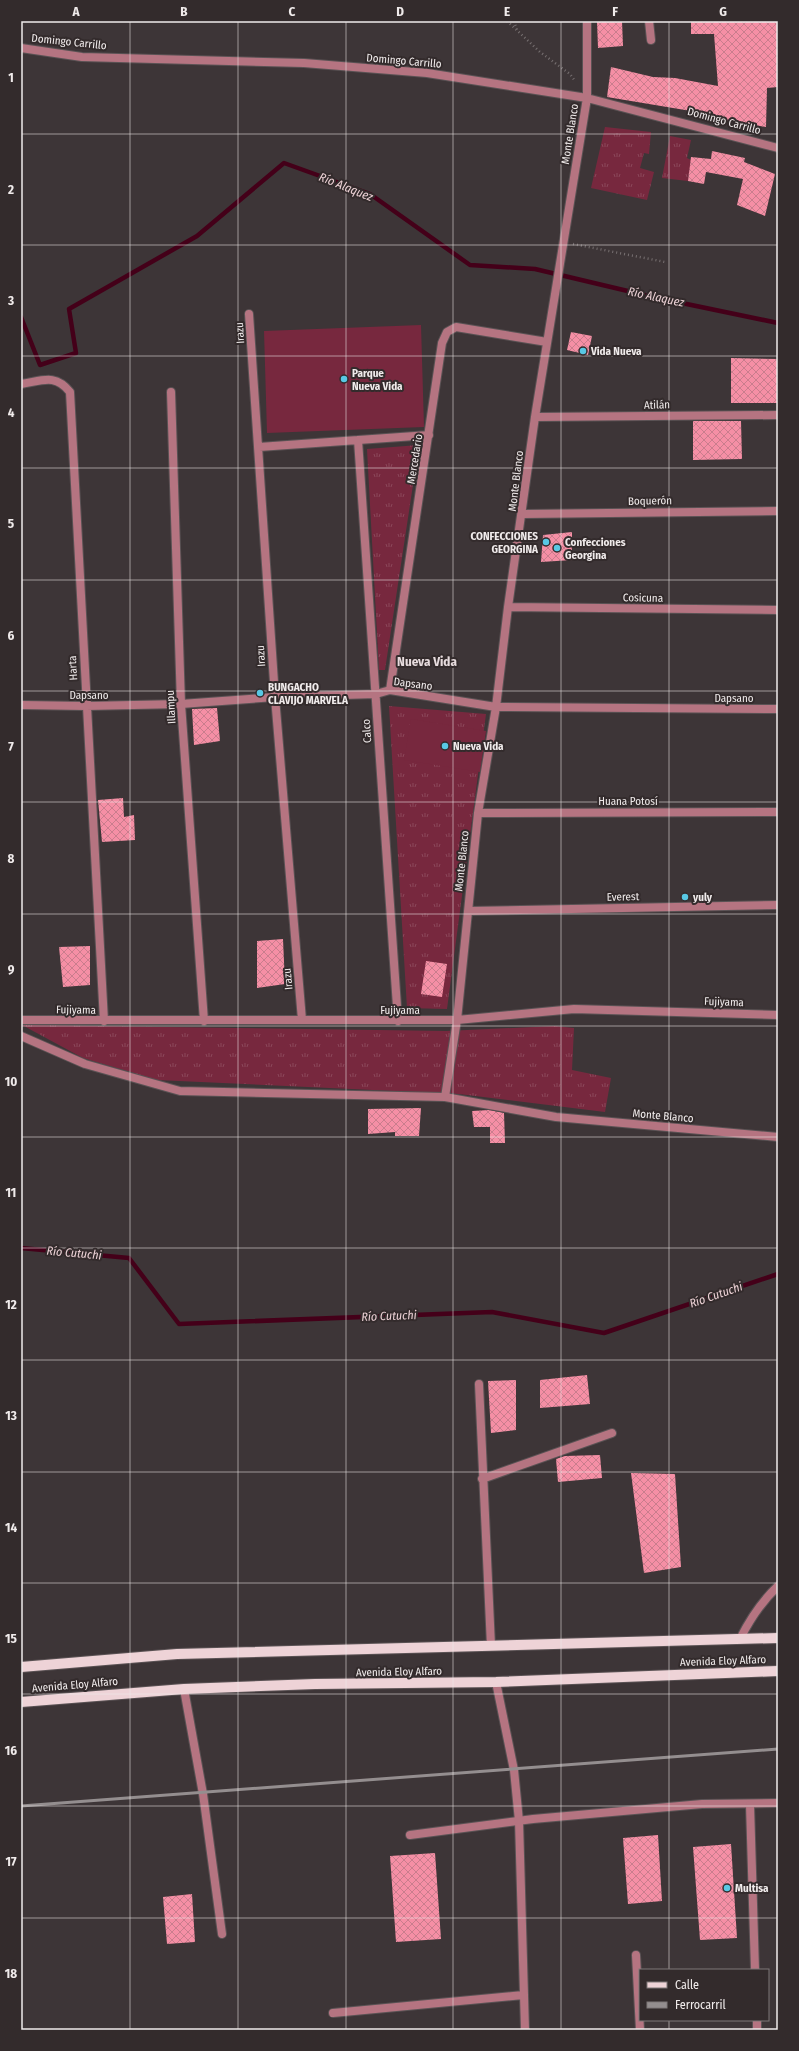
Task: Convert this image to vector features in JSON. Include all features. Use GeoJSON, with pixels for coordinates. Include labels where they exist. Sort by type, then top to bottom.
{"type":"FeatureCollection","features":[{"type":"Feature","properties":{"kind":"main road","name":"Avenida Eloy Alfaro"},"geometry":{"type":"LineString","coordinates":[[21,1667],[177,1654],[778,1638]]}},
{"type":"Feature","properties":{"kind":"main road","name":"Avenida Eloy Alfaro"},"geometry":{"type":"LineString","coordinates":[[21,1702],[184,1689],[315,1684],[496,1682],[778,1671]]}},
{"type":"Feature","properties":{"kind":"street","name":"Monte Blanco"},"geometry":{"type":"LineString","coordinates":[[588,21],[587,98],[535,417],[523,514],[508,607],[496,708],[478,812],[457,1020],[445,1097],[556,1117],[778,1137]]}},
{"type":"Feature","properties":{"kind":"street"},"geometry":{"type":"LineString","coordinates":[[649,21],[651,40]]}},
{"type":"Feature","properties":{"kind":"street","name":"Domingo Carrillo"},"geometry":{"type":"LineString","coordinates":[[21,48],[82,57],[304,63],[427,73],[587,98],[778,148]]}},
{"type":"Feature","properties":{"kind":"street","name":"Irazu"},"geometry":{"type":"LineString","coordinates":[[249,314],[275,697],[302,1020]]}},
{"type":"Feature","properties":{"kind":"street","name":"Mercedario"},"geometry":{"type":"LineString","coordinates":[[390,690],[442,343],[447,332],[456,327],[547,342]]}},
{"type":"Feature","properties":{"kind":"street","name":"Harta"},"geometry":{"type":"LineString","coordinates":[[21,384],[54,379],[63,383],[70,392],[104,1021]]}},
{"type":"Feature","properties":{"kind":"street","name":"Illampu"},"geometry":{"type":"LineString","coordinates":[[171,392],[181,704],[204,1021]]}},
{"type":"Feature","properties":{"kind":"street","name":"Atilán"},"geometry":{"type":"LineString","coordinates":[[535,417],[778,415]]}},
{"type":"Feature","properties":{"kind":"street"},"geometry":{"type":"LineString","coordinates":[[259,447],[429,435]]}},
{"type":"Feature","properties":{"kind":"street","name":"Calco"},"geometry":{"type":"LineString","coordinates":[[358,440],[398,1021]]}},
{"type":"Feature","properties":{"kind":"street","name":"Boquerón"},"geometry":{"type":"LineString","coordinates":[[523,514],[778,511]]}},
{"type":"Feature","properties":{"kind":"street","name":"Cosicuna"},"geometry":{"type":"LineString","coordinates":[[508,607],[778,610]]}},
{"type":"Feature","properties":{"kind":"street","name":"Dapsano"},"geometry":{"type":"LineString","coordinates":[[21,705],[86,706],[181,704],[275,697],[376,694],[390,690],[496,708],[778,709]]}},
{"type":"Feature","properties":{"kind":"street","name":"Huana Potosí"},"geometry":{"type":"LineString","coordinates":[[478,812],[778,812]]}},
{"type":"Feature","properties":{"kind":"street","name":"Everest"},"geometry":{"type":"LineString","coordinates":[[468,911],[778,905]]}},
{"type":"Feature","properties":{"kind":"street","name":"Fujiyama"},"geometry":{"type":"LineString","coordinates":[[21,1020],[457,1020],[574,1009],[778,1015]]}},
{"type":"Feature","properties":{"kind":"street"},"geometry":{"type":"LineString","coordinates":[[21,1036],[85,1064],[180,1091],[445,1097]]}},
{"type":"Feature","properties":{"kind":"street"},"geometry":{"type":"LineString","coordinates":[[479,1384],[490,1646]]}},
{"type":"Feature","properties":{"kind":"street"},"geometry":{"type":"LineString","coordinates":[[482,1479],[612,1433]]}},
{"type":"Feature","properties":{"kind":"street"},"geometry":{"type":"LineString","coordinates":[[740,1640],[752,1616],[763,1600],[778,1586]]}},
{"type":"Feature","properties":{"kind":"street"},"geometry":{"type":"LineString","coordinates":[[496,1682],[514,1770],[519,1821],[525,2030]]}},
{"type":"Feature","properties":{"kind":"street"},"geometry":{"type":"LineString","coordinates":[[184,1689],[203,1794],[222,1934]]}},
{"type":"Feature","properties":{"kind":"street"},"geometry":{"type":"LineString","coordinates":[[410,1834],[519,1821],[702,1804],[778,1803]]}},
{"type":"Feature","properties":{"kind":"street"},"geometry":{"type":"LineString","coordinates":[[750,1804],[755,1969]]}},
{"type":"Feature","properties":{"kind":"street"},"geometry":{"type":"LineString","coordinates":[[636,1955],[639,2011]]}},
{"type":"Feature","properties":{"kind":"street"},"geometry":{"type":"LineString","coordinates":[[333,2013],[523,1995]]}},
{"type":"Feature","properties":{"kind":"path"},"geometry":{"type":"LineString","coordinates":[[506,21],[540,52],[570,74],[587,98]]}},
{"type":"Feature","properties":{"kind":"path"},"geometry":{"type":"LineString","coordinates":[[514,21],[517,31]]}},
{"type":"Feature","properties":{"kind":"path"},"geometry":{"type":"LineString","coordinates":[[562,245],[665,262]]}},
{"type":"Feature","properties":{"kind":"green space"},"geometry":{"type":"Polygon","coordinates":[[[605,127],[651,132],[649,154],[644,153],[640,168],[654,172],[647,200],[591,188],[605,127]]]}},
{"type":"Feature","properties":{"kind":"green space"},"geometry":{"type":"Polygon","coordinates":[[[670,136],[691,140],[687,158],[691,160],[688,181],[662,178],[670,136]]]}},
{"type":"Feature","properties":{"kind":"green space","name":"Parque Nueva Vida"},"geometry":{"type":"Polygon","coordinates":[[[421,325],[424,427],[267,433],[264,331],[421,325]]]}},
{"type":"Feature","properties":{"kind":"green space"},"geometry":{"type":"Polygon","coordinates":[[[419,445],[385,670],[379,670],[367,449],[419,445]]]}},
{"type":"Feature","properties":{"kind":"green space"},"geometry":{"type":"Polygon","coordinates":[[[389,706],[486,714],[447,1009],[407,1008],[389,706]]]}},
{"type":"Feature","properties":{"kind":"green space","name":"Nueva Vida"},"geometry":{"type":"Polygon","coordinates":[[[411,719],[486,731],[480,772],[404,760],[411,719]]]}},
{"type":"Feature","properties":{"kind":"green space"},"geometry":{"type":"Polygon","coordinates":[[[22,1025],[446,1031],[555,1026],[574,1028],[572,1070],[611,1078],[605,1112],[459,1094],[157,1080],[83,1058],[22,1025]]]}},
{"type":"Feature","properties":{"kind":"building"},"geometry":{"type":"Polygon","coordinates":[[[597,21],[622,21],[623,46],[598,48],[597,21]]]}},
{"type":"Feature","properties":{"kind":"building"},"geometry":{"type":"Polygon","coordinates":[[[691,21],[778,21],[778,87],[767,88],[766,127],[713,118],[713,112],[703,113],[607,97],[611,67],[653,77],[675,78],[718,86],[714,34],[691,34],[691,21]]]}},
{"type":"Feature","properties":{"kind":"building"},"geometry":{"type":"Polygon","coordinates":[[[712,151],[745,158],[744,162],[775,174],[765,216],[737,205],[743,179],[706,172],[704,184],[688,181],[691,157],[711,159],[712,151]]]}},
{"type":"Feature","properties":{"kind":"building"},"geometry":{"type":"Polygon","coordinates":[[[571,332],[592,336],[588,355],[567,350],[571,332]]]}},
{"type":"Feature","properties":{"kind":"building"},"geometry":{"type":"Polygon","coordinates":[[[731,358],[778,359],[778,403],[731,403],[731,358]]]}},
{"type":"Feature","properties":{"kind":"building"},"geometry":{"type":"Polygon","coordinates":[[[693,421],[741,421],[742,459],[693,460],[693,421]]]}},
{"type":"Feature","properties":{"kind":"building","name":"Confecciones Georgina"},"geometry":{"type":"Polygon","coordinates":[[[572,532],[572,560],[541,562],[543,535],[572,532]]]}},
{"type":"Feature","properties":{"kind":"building"},"geometry":{"type":"Polygon","coordinates":[[[217,708],[220,741],[194,745],[192,709],[217,708]]]}},
{"type":"Feature","properties":{"kind":"building"},"geometry":{"type":"Polygon","coordinates":[[[123,798],[124,817],[134,815],[135,840],[102,842],[98,800],[123,798]]]}},
{"type":"Feature","properties":{"kind":"building"},"geometry":{"type":"Polygon","coordinates":[[[283,939],[285,984],[257,988],[257,941],[283,939]]]}},
{"type":"Feature","properties":{"kind":"building"},"geometry":{"type":"Polygon","coordinates":[[[90,946],[90,985],[63,987],[59,947],[90,946]]]}},
{"type":"Feature","properties":{"kind":"building"},"geometry":{"type":"Polygon","coordinates":[[[426,961],[447,964],[442,997],[421,994],[426,961]]]}},
{"type":"Feature","properties":{"kind":"building"},"geometry":{"type":"Polygon","coordinates":[[[421,1108],[419,1136],[395,1136],[395,1132],[368,1134],[368,1109],[421,1108]]]}},
{"type":"Feature","properties":{"kind":"building"},"geometry":{"type":"Polygon","coordinates":[[[489,1110],[504,1113],[505,1143],[490,1143],[490,1127],[474,1127],[472,1111],[489,1110]]]}},
{"type":"Feature","properties":{"kind":"building"},"geometry":{"type":"Polygon","coordinates":[[[587,1375],[590,1404],[540,1408],[540,1380],[587,1375]]]}},
{"type":"Feature","properties":{"kind":"building"},"geometry":{"type":"Polygon","coordinates":[[[516,1380],[516,1430],[491,1433],[488,1381],[516,1380]]]}},
{"type":"Feature","properties":{"kind":"building"},"geometry":{"type":"Polygon","coordinates":[[[600,1455],[602,1478],[558,1482],[556,1459],[565,1456],[600,1455]]]}},
{"type":"Feature","properties":{"kind":"building"},"geometry":{"type":"Polygon","coordinates":[[[631,1473],[675,1474],[681,1567],[644,1573],[631,1473]]]}},
{"type":"Feature","properties":{"kind":"building"},"geometry":{"type":"Polygon","coordinates":[[[658,1835],[662,1901],[628,1904],[623,1838],[658,1835]]]}},
{"type":"Feature","properties":{"kind":"building"},"geometry":{"type":"Polygon","coordinates":[[[731,1844],[737,1938],[700,1940],[693,1847],[731,1844]]]}},
{"type":"Feature","properties":{"kind":"building"},"geometry":{"type":"Polygon","coordinates":[[[435,1853],[441,1939],[396,1942],[390,1856],[435,1853]]]}},
{"type":"Feature","properties":{"kind":"building"},"geometry":{"type":"Polygon","coordinates":[[[192,1894],[195,1942],[167,1944],[163,1897],[192,1894]]]}},
{"type":"Feature","properties":{"kind":"waterway","name":"Río Alaquez"},"geometry":{"type":"LineString","coordinates":[[21,317],[40,365],[76,353],[69,309],[197,236],[284,163],[370,194],[470,265],[535,269],[653,297],[778,323]]}},
{"type":"Feature","properties":{"kind":"waterway","name":"Río Cutuchi"},"geometry":{"type":"LineString","coordinates":[[21,1248],[129,1258],[179,1324],[492,1312],[604,1333],[778,1274]]}},
{"type":"Feature","properties":{"kind":"railway"},"geometry":{"type":"LineString","coordinates":[[21,1806],[778,1749]]}},
{"type":"Feature","properties":{"kind":"place","name":"Vida Nueva"},"geometry":{"type":"Point","coordinates":[583,351]}},
{"type":"Feature","properties":{"kind":"place","name":"Parque Nueva Vida"},"geometry":{"type":"Point","coordinates":[344,379]}},
{"type":"Feature","properties":{"kind":"place","name":"CONFECCIONES GEORGINA"},"geometry":{"type":"Point","coordinates":[546,542]}},
{"type":"Feature","properties":{"kind":"place","name":"Confecciones Georgina"},"geometry":{"type":"Point","coordinates":[557,548]}},
{"type":"Feature","properties":{"kind":"place","name":"BUNGACHO CLAVIJO MARVELA"},"geometry":{"type":"Point","coordinates":[260,693]}},
{"type":"Feature","properties":{"kind":"place","name":"Nueva Vida"},"geometry":{"type":"Point","coordinates":[445,746]}},
{"type":"Feature","properties":{"kind":"place","name":"yuly"},"geometry":{"type":"Point","coordinates":[685,897]}},
{"type":"Feature","properties":{"kind":"place","name":"Multisa"},"geometry":{"type":"Point","coordinates":[727,1888]}},
{"type":"Feature","properties":{"kind":"district","name":"Nueva Vida"},"geometry":{"type":"Point","coordinates":[427,661]}}]}
